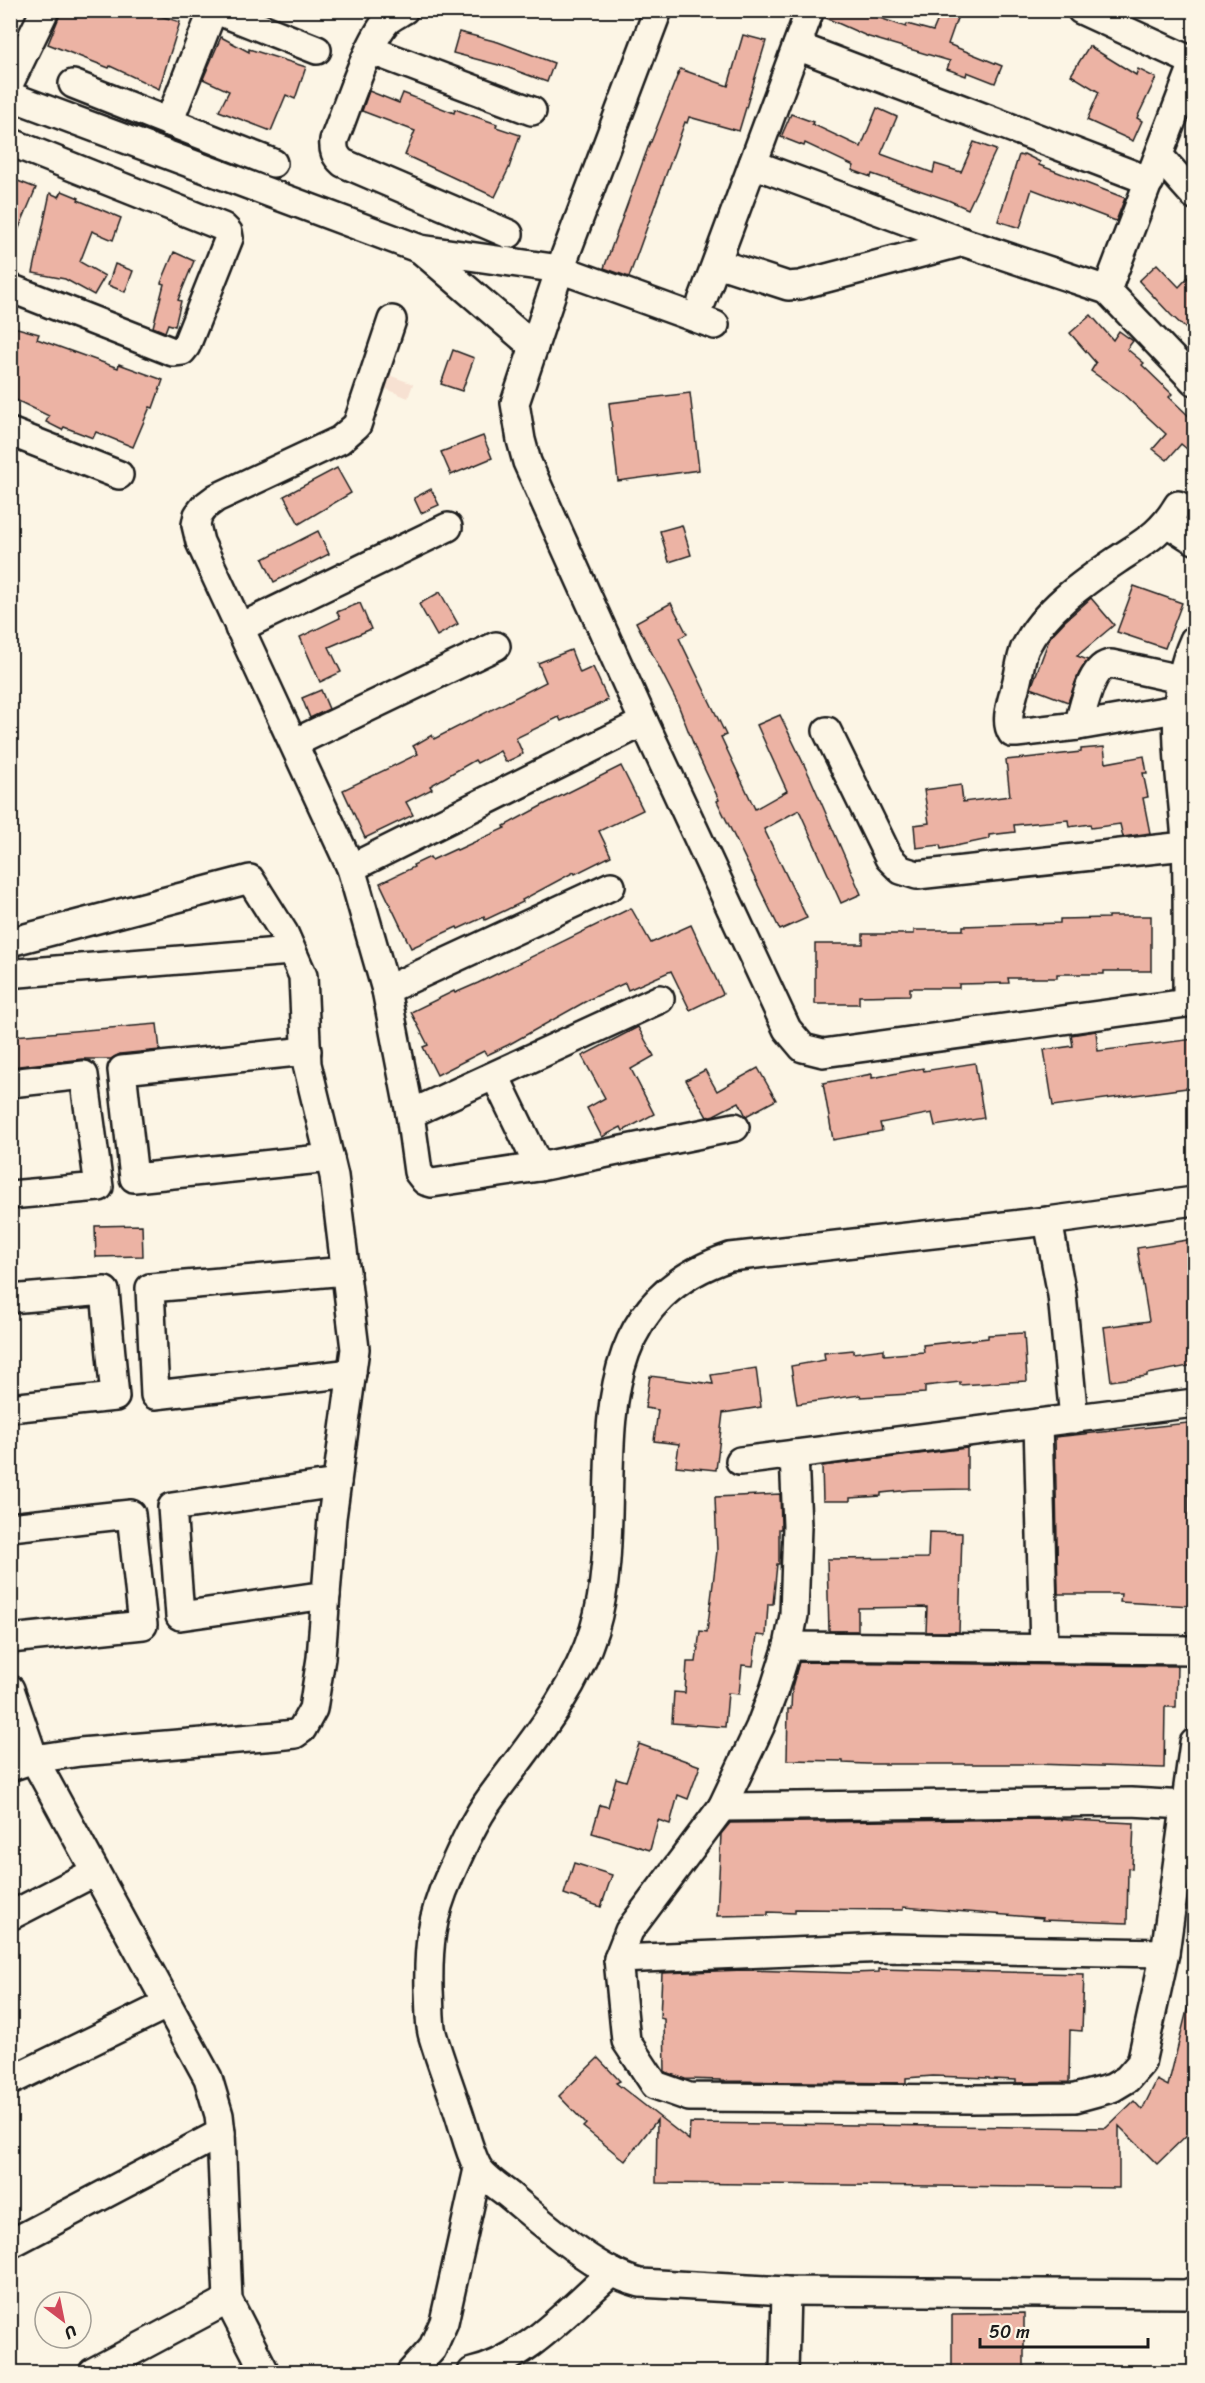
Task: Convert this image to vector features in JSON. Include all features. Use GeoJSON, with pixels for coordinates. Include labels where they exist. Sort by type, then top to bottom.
{"type":"FeatureCollection","features":[{"type":"Feature","properties":{"kind":"street"},"geometry":{"type":"LineString","coordinates":[[10,82],[45,10]]}},
{"type":"Feature","properties":{"kind":"street"},"geometry":{"type":"LineString","coordinates":[[169,122],[214,10],[317,51]]}},
{"type":"Feature","properties":{"kind":"street"},"geometry":{"type":"LineString","coordinates":[[405,10],[390,18],[378,32],[334,140],[333,148],[343,163],[509,234]]}},
{"type":"Feature","properties":{"kind":"street"},"geometry":{"type":"LineString","coordinates":[[658,10],[560,268],[515,403],[527,462],[644,722],[787,1029],[803,1048],[823,1053],[1191,1002],[1190,845],[1185,709],[1180,679],[1194,640]]}},
{"type":"Feature","properties":{"kind":"street"},"geometry":{"type":"LineString","coordinates":[[702,301],[810,10]]}},
{"type":"Feature","properties":{"kind":"street"},"geometry":{"type":"LineString","coordinates":[[1081,10],[1194,63],[1107,290]]}},
{"type":"Feature","properties":{"kind":"street"},"geometry":{"type":"LineString","coordinates":[[797,46],[1155,169],[1194,195]]}},
{"type":"Feature","properties":{"kind":"street"},"geometry":{"type":"LineString","coordinates":[[370,50],[532,111]]}},
{"type":"Feature","properties":{"kind":"street"},"geometry":{"type":"LineString","coordinates":[[73,84],[273,163]]}},
{"type":"Feature","properties":{"kind":"street"},"geometry":{"type":"LineString","coordinates":[[10,96],[420,249],[560,268],[715,325]]}},
{"type":"Feature","properties":{"kind":"street"},"geometry":{"type":"LineString","coordinates":[[10,142],[223,227],[228,232],[229,238],[182,351],[173,352],[10,288]]}},
{"type":"Feature","properties":{"kind":"street"},"geometry":{"type":"LineString","coordinates":[[753,165],[963,242],[1107,290],[1194,381]]}},
{"type":"Feature","properties":{"kind":"street"},"geometry":{"type":"LineString","coordinates":[[717,263],[788,286],[800,285],[963,242]]}},
{"type":"Feature","properties":{"kind":"street"},"geometry":{"type":"LineString","coordinates":[[420,249],[534,347]]}},
{"type":"Feature","properties":{"kind":"street"},"geometry":{"type":"LineString","coordinates":[[392,320],[357,426],[340,440],[216,498],[198,515],[196,525],[200,542],[351,868],[386,990],[410,1114],[418,1172],[425,1181],[432,1183],[539,1167],[735,1127]]}},
{"type":"Feature","properties":{"kind":"street"},"geometry":{"type":"LineString","coordinates":[[10,432],[119,475]]}},
{"type":"Feature","properties":{"kind":"street"},"geometry":{"type":"LineString","coordinates":[[1185,709],[1078,726],[1016,733],[1010,731],[1009,713],[1025,650],[1042,621],[1093,576],[1150,540],[1173,514],[1194,540]]}},
{"type":"Feature","properties":{"kind":"street"},"geometry":{"type":"LineString","coordinates":[[239,628],[448,527]]}},
{"type":"Feature","properties":{"kind":"street"},"geometry":{"type":"LineString","coordinates":[[294,743],[496,646]]}},
{"type":"Feature","properties":{"kind":"street"},"geometry":{"type":"LineString","coordinates":[[1078,726],[1095,674],[1104,665],[1111,664],[1180,679]]}},
{"type":"Feature","properties":{"kind":"street"},"geometry":{"type":"LineString","coordinates":[[351,868],[644,722]]}},
{"type":"Feature","properties":{"kind":"street"},"geometry":{"type":"LineString","coordinates":[[827,731],[889,858],[901,870],[917,875],[1190,845]]}},
{"type":"Feature","properties":{"kind":"street"},"geometry":{"type":"LineString","coordinates":[[10,942],[250,879],[284,933],[303,976],[307,1064],[334,1176],[356,1349],[337,1483],[321,1658],[313,1709],[302,1729],[295,1734],[80,1752],[22,1763]]}},
{"type":"Feature","properties":{"kind":"street"},"geometry":{"type":"LineString","coordinates":[[386,990],[611,886]]}},
{"type":"Feature","properties":{"kind":"street"},"geometry":{"type":"LineString","coordinates":[[10,970],[19,973],[291,951]]}},
{"type":"Feature","properties":{"kind":"street"},"geometry":{"type":"LineString","coordinates":[[410,1114],[660,999]]}},
{"type":"Feature","properties":{"kind":"street"},"geometry":{"type":"LineString","coordinates":[[307,1050],[122,1070],[134,1178],[330,1158]]}},
{"type":"Feature","properties":{"kind":"street"},"geometry":{"type":"LineString","coordinates":[[10,1083],[84,1075],[99,1187],[10,1195]]}},
{"type":"Feature","properties":{"kind":"street"},"geometry":{"type":"LineString","coordinates":[[495,1076],[539,1167]]}},
{"type":"Feature","properties":{"kind":"street"},"geometry":{"type":"LineString","coordinates":[[411,2373],[432,2349],[444,2322],[478,2169],[431,2030],[429,1944],[436,1911],[448,1879],[477,1819],[490,1798],[530,1748],[569,1687],[593,1632],[604,1578],[612,1416],[624,1352],[635,1328],[652,1305],[669,1288],[709,1264],[730,1257],[1048,1221],[1194,1200]]}},
{"type":"Feature","properties":{"kind":"street"},"geometry":{"type":"LineString","coordinates":[[1048,1221],[1062,1295],[1074,1419]]}},
{"type":"Feature","properties":{"kind":"street"},"geometry":{"type":"LineString","coordinates":[[346,1271],[150,1288],[155,1395],[352,1373]]}},
{"type":"Feature","properties":{"kind":"street"},"geometry":{"type":"LineString","coordinates":[[10,1299],[105,1291],[115,1397],[10,1408]]}},
{"type":"Feature","properties":{"kind":"street"},"geometry":{"type":"LineString","coordinates":[[740,1461],[1194,1403]]}},
{"type":"Feature","properties":{"kind":"street"},"geometry":{"type":"LineString","coordinates":[[1038,1423],[1044,1648]]}},
{"type":"Feature","properties":{"kind":"street"},"geometry":{"type":"LineString","coordinates":[[794,1454],[797,1526],[794,1615],[788,1646],[760,1727],[722,1807],[629,1931],[618,1959],[626,2041],[655,2085],[689,2097],[1075,2098],[1112,2088],[1127,2079],[1141,2063],[1165,1953],[1194,1743]]}},
{"type":"Feature","properties":{"kind":"street"},"geometry":{"type":"LineString","coordinates":[[326,1595],[180,1616],[172,1507],[337,1483]]}},
{"type":"Feature","properties":{"kind":"street"},"geometry":{"type":"LineString","coordinates":[[10,1527],[131,1514],[143,1625],[10,1639]]}},
{"type":"Feature","properties":{"kind":"street"},"geometry":{"type":"LineString","coordinates":[[788,1646],[1194,1650]]}},
{"type":"Feature","properties":{"kind":"street"},"geometry":{"type":"LineString","coordinates":[[10,1689],[22,1763],[95,1872],[207,2078],[219,2115],[221,2133],[228,2300],[265,2373]]}},
{"type":"Feature","properties":{"kind":"street"},"geometry":{"type":"LineString","coordinates":[[722,1807],[1131,1802],[1186,1805]]}},
{"type":"Feature","properties":{"kind":"street"},"geometry":{"type":"LineString","coordinates":[[10,1916],[95,1872]]}},
{"type":"Feature","properties":{"kind":"street"},"geometry":{"type":"LineString","coordinates":[[618,1959],[886,1948],[1165,1953]]}},
{"type":"Feature","properties":{"kind":"street"},"geometry":{"type":"LineString","coordinates":[[10,2081],[166,2005]]}},
{"type":"Feature","properties":{"kind":"street"},"geometry":{"type":"LineString","coordinates":[[10,2244],[221,2133]]}},
{"type":"Feature","properties":{"kind":"street"},"geometry":{"type":"LineString","coordinates":[[478,2169],[570,2244],[625,2280],[640,2283],[786,2291],[1174,2294],[1194,2291]]}},
{"type":"Feature","properties":{"kind":"street"},"geometry":{"type":"LineString","coordinates":[[472,2373],[497,2366],[511,2357],[538,2337],[612,2272]]}},
{"type":"Feature","properties":{"kind":"street"},"geometry":{"type":"LineString","coordinates":[[784,2373],[786,2291]]}},
{"type":"Feature","properties":{"kind":"street"},"geometry":{"type":"LineString","coordinates":[[93,2373],[228,2300]]}},
{"type":"Feature","properties":{"kind":"shaded area"},"geometry":{"type":"Polygon","coordinates":[[[389,375],[413,384],[408,398],[384,388],[389,375]]]}},
{"type":"Feature","properties":{"kind":"building"},"geometry":{"type":"Polygon","coordinates":[[[62,10],[141,10],[180,22],[159,89],[110,66],[109,68],[48,44],[62,10]]]}},
{"type":"Feature","properties":{"kind":"building"},"geometry":{"type":"Polygon","coordinates":[[[825,10],[857,10],[906,27],[907,24],[933,31],[942,10],[960,10],[948,44],[1002,66],[995,83],[967,72],[966,76],[947,69],[950,61],[869,37],[824,17],[825,10]]]}},
{"type":"Feature","properties":{"kind":"building"},"geometry":{"type":"Polygon","coordinates":[[[459,32],[498,42],[554,63],[547,82],[506,67],[453,53],[459,32]]]}},
{"type":"Feature","properties":{"kind":"building"},"geometry":{"type":"Polygon","coordinates":[[[743,35],[766,41],[739,131],[689,117],[687,123],[685,122],[629,277],[604,268],[650,142],[680,69],[728,86],[743,35]]]}},
{"type":"Feature","properties":{"kind":"building"},"geometry":{"type":"Polygon","coordinates":[[[221,37],[249,52],[249,49],[306,67],[295,99],[286,95],[271,131],[219,111],[229,91],[203,79],[221,37]]]}},
{"type":"Feature","properties":{"kind":"building"},"geometry":{"type":"Polygon","coordinates":[[[1089,46],[1136,75],[1138,69],[1156,78],[1137,118],[1142,121],[1133,141],[1087,120],[1099,92],[1071,75],[1089,46]]]}},
{"type":"Feature","properties":{"kind":"building"},"geometry":{"type":"Polygon","coordinates":[[[369,91],[399,103],[403,93],[454,113],[455,109],[497,124],[496,127],[520,135],[509,168],[495,197],[405,155],[415,131],[362,111],[369,91]]]}},
{"type":"Feature","properties":{"kind":"building"},"geometry":{"type":"Polygon","coordinates":[[[877,108],[897,117],[881,154],[933,173],[935,164],[961,172],[974,142],[996,150],[968,209],[872,174],[871,177],[852,170],[854,166],[805,143],[804,146],[781,137],[791,114],[813,122],[812,124],[861,147],[877,108]]]}},
{"type":"Feature","properties":{"kind":"building"},"geometry":{"type":"Polygon","coordinates":[[[1024,154],[1040,162],[1039,165],[1125,198],[1116,221],[1032,189],[1020,228],[998,221],[1019,155],[1024,154]]]}},
{"type":"Feature","properties":{"kind":"building"},"geometry":{"type":"Polygon","coordinates":[[[10,178],[36,188],[11,247],[10,247],[10,178]]]}},
{"type":"Feature","properties":{"kind":"building"},"geometry":{"type":"Polygon","coordinates":[[[62,191],[121,218],[113,240],[92,231],[80,262],[105,276],[94,295],[65,279],[33,273],[50,193],[59,197],[62,191]]]}},
{"type":"Feature","properties":{"kind":"building"},"geometry":{"type":"Polygon","coordinates":[[[174,252],[194,261],[178,300],[181,301],[175,326],[168,324],[165,332],[153,327],[164,284],[161,283],[174,252]]]}},
{"type":"Feature","properties":{"kind":"building"},"geometry":{"type":"Polygon","coordinates":[[[115,264],[133,271],[125,292],[108,285],[115,264]]]}},
{"type":"Feature","properties":{"kind":"building"},"geometry":{"type":"Polygon","coordinates":[[[1157,264],[1179,287],[1194,271],[1194,336],[1139,281],[1157,264]]]}},
{"type":"Feature","properties":{"kind":"building"},"geometry":{"type":"Polygon","coordinates":[[[1091,315],[1113,340],[1119,331],[1133,341],[1127,349],[1144,363],[1142,365],[1172,394],[1169,397],[1194,421],[1194,455],[1181,444],[1167,460],[1153,449],[1166,434],[1121,392],[1091,371],[1096,363],[1070,333],[1091,315]]]}},
{"type":"Feature","properties":{"kind":"building"},"geometry":{"type":"Polygon","coordinates":[[[10,326],[39,334],[37,339],[118,368],[119,364],[163,380],[153,408],[150,407],[133,447],[96,432],[93,438],[64,427],[62,430],[46,422],[49,416],[10,397],[10,326]]]}},
{"type":"Feature","properties":{"kind":"building"},"geometry":{"type":"Polygon","coordinates":[[[453,350],[474,358],[462,391],[441,384],[453,350]]]}},
{"type":"Feature","properties":{"kind":"building"},"geometry":{"type":"Polygon","coordinates":[[[690,393],[699,470],[618,481],[609,403],[690,393]]]}},
{"type":"Feature","properties":{"kind":"building"},"geometry":{"type":"Polygon","coordinates":[[[483,436],[492,458],[451,475],[441,452],[483,436]]]}},
{"type":"Feature","properties":{"kind":"building"},"geometry":{"type":"Polygon","coordinates":[[[337,468],[351,493],[299,524],[284,496],[337,468]]]}},
{"type":"Feature","properties":{"kind":"building"},"geometry":{"type":"Polygon","coordinates":[[[431,489],[439,505],[421,513],[414,498],[431,489]]]}},
{"type":"Feature","properties":{"kind":"building"},"geometry":{"type":"Polygon","coordinates":[[[682,525],[691,555],[669,562],[660,531],[682,525]]]}},
{"type":"Feature","properties":{"kind":"building"},"geometry":{"type":"Polygon","coordinates":[[[318,531],[329,554],[274,582],[263,559],[318,531]]]}},
{"type":"Feature","properties":{"kind":"building"},"geometry":{"type":"Polygon","coordinates":[[[1134,586],[1182,603],[1165,648],[1117,632],[1134,586]]]}},
{"type":"Feature","properties":{"kind":"building"},"geometry":{"type":"Polygon","coordinates":[[[440,592],[458,624],[437,636],[419,604],[440,592]]]}},
{"type":"Feature","properties":{"kind":"building"},"geometry":{"type":"Polygon","coordinates":[[[1091,598],[1114,625],[1077,656],[1088,660],[1079,673],[1068,702],[1031,688],[1050,637],[1091,598]]]}},
{"type":"Feature","properties":{"kind":"building"},"geometry":{"type":"Polygon","coordinates":[[[360,603],[371,629],[329,647],[341,672],[320,682],[300,637],[340,618],[337,612],[360,603]]]}},
{"type":"Feature","properties":{"kind":"building"},"geometry":{"type":"Polygon","coordinates":[[[671,603],[687,634],[679,638],[726,735],[721,737],[755,809],[787,791],[757,725],[780,715],[861,894],[841,903],[799,810],[764,829],[807,918],[780,930],[717,801],[719,800],[677,702],[636,622],[671,603]]]}},
{"type":"Feature","properties":{"kind":"building"},"geometry":{"type":"Polygon","coordinates":[[[571,650],[580,673],[593,667],[608,700],[561,721],[559,717],[516,738],[523,754],[506,762],[500,751],[477,763],[475,760],[430,786],[432,789],[406,802],[413,815],[365,838],[343,790],[418,754],[413,746],[432,735],[434,739],[546,682],[538,663],[571,650]]]}},
{"type":"Feature","properties":{"kind":"building"},"geometry":{"type":"Polygon","coordinates":[[[321,690],[329,709],[310,718],[302,698],[321,690]]]}},
{"type":"Feature","properties":{"kind":"building"},"geometry":{"type":"Polygon","coordinates":[[[1104,747],[1106,763],[1144,756],[1147,773],[1143,773],[1148,797],[1143,798],[1150,833],[1123,837],[1120,824],[1091,828],[1090,824],[1069,827],[1068,820],[1014,825],[1015,832],[989,835],[989,839],[941,849],[940,845],[916,848],[914,825],[929,823],[924,790],[961,785],[963,802],[1010,796],[1006,760],[1081,752],[1081,749],[1104,747]]]}},
{"type":"Feature","properties":{"kind":"building"},"geometry":{"type":"Polygon","coordinates":[[[621,766],[643,810],[599,831],[611,856],[575,874],[574,872],[522,900],[523,902],[485,920],[484,917],[458,929],[457,927],[411,948],[380,883],[430,857],[432,860],[505,828],[504,826],[545,804],[621,766]]]}},
{"type":"Feature","properties":{"kind":"building"},"geometry":{"type":"Polygon","coordinates":[[[631,908],[651,943],[691,925],[723,994],[690,1010],[671,971],[628,990],[625,983],[590,999],[508,1045],[487,1055],[484,1051],[437,1075],[423,1047],[428,1045],[411,1012],[454,991],[455,993],[478,983],[631,908]]]}},
{"type":"Feature","properties":{"kind":"building"},"geometry":{"type":"Polygon","coordinates":[[[1108,916],[1151,916],[1151,971],[1057,974],[1057,978],[1008,978],[1009,983],[959,984],[959,988],[910,988],[910,995],[859,996],[859,1004],[815,1004],[815,944],[863,944],[863,934],[914,934],[914,930],[963,930],[963,926],[1060,923],[1060,919],[1108,918],[1108,916]]]}},
{"type":"Feature","properties":{"kind":"building"},"geometry":{"type":"Polygon","coordinates":[[[157,1024],[160,1050],[120,1054],[111,1059],[82,1059],[10,1067],[10,1038],[14,1036],[157,1024]]]}},
{"type":"Feature","properties":{"kind":"building"},"geometry":{"type":"Polygon","coordinates":[[[638,1027],[654,1056],[631,1069],[654,1114],[623,1131],[621,1127],[602,1137],[587,1108],[605,1098],[582,1056],[638,1027]]]}},
{"type":"Feature","properties":{"kind":"building"},"geometry":{"type":"Polygon","coordinates":[[[1096,1031],[1098,1051],[1194,1039],[1194,1087],[1053,1106],[1044,1050],[1073,1046],[1071,1035],[1096,1031]]]}},
{"type":"Feature","properties":{"kind":"building"},"geometry":{"type":"Polygon","coordinates":[[[975,1063],[984,1118],[935,1126],[932,1113],[880,1123],[882,1131],[833,1140],[823,1083],[872,1074],[872,1078],[923,1068],[924,1071],[975,1063]]]}},
{"type":"Feature","properties":{"kind":"building"},"geometry":{"type":"Polygon","coordinates":[[[758,1068],[776,1100],[746,1116],[739,1102],[707,1117],[686,1080],[705,1070],[717,1091],[758,1068]]]}},
{"type":"Feature","properties":{"kind":"building"},"geometry":{"type":"Polygon","coordinates":[[[142,1225],[143,1256],[96,1257],[95,1226],[142,1225]]]}},
{"type":"Feature","properties":{"kind":"building"},"geometry":{"type":"Polygon","coordinates":[[[1194,1239],[1194,1365],[1147,1374],[1147,1376],[1111,1381],[1104,1327],[1149,1321],[1137,1248],[1194,1239]]]}},
{"type":"Feature","properties":{"kind":"building"},"geometry":{"type":"Polygon","coordinates":[[[1024,1333],[1027,1381],[960,1385],[960,1382],[925,1386],[925,1393],[861,1397],[860,1395],[797,1404],[791,1366],[825,1360],[824,1353],[853,1350],[853,1353],[884,1349],[884,1355],[924,1352],[923,1345],[988,1338],[988,1335],[1024,1333]]]}},
{"type":"Feature","properties":{"kind":"building"},"geometry":{"type":"Polygon","coordinates":[[[756,1368],[761,1407],[723,1413],[716,1470],[676,1466],[679,1444],[654,1441],[658,1410],[645,1408],[650,1376],[713,1384],[711,1375],[756,1368]]]}},
{"type":"Feature","properties":{"kind":"building"},"geometry":{"type":"Polygon","coordinates":[[[1188,1423],[1191,1454],[1188,1454],[1189,1526],[1192,1526],[1190,1568],[1194,1569],[1192,1606],[1120,1602],[1121,1594],[1058,1594],[1055,1437],[1188,1423]]]}},
{"type":"Feature","properties":{"kind":"building"},"geometry":{"type":"Polygon","coordinates":[[[967,1448],[967,1489],[911,1490],[881,1493],[881,1496],[850,1498],[850,1501],[823,1501],[822,1466],[967,1448]]]}},
{"type":"Feature","properties":{"kind":"building"},"geometry":{"type":"Polygon","coordinates":[[[780,1494],[779,1564],[777,1564],[773,1604],[768,1604],[766,1636],[757,1635],[753,1666],[742,1665],[739,1694],[728,1693],[725,1727],[672,1723],[674,1692],[685,1693],[687,1662],[696,1662],[700,1631],[707,1632],[717,1551],[715,1497],[780,1494]]]}},
{"type":"Feature","properties":{"kind":"building"},"geometry":{"type":"Polygon","coordinates":[[[929,1532],[962,1533],[959,1632],[926,1632],[927,1607],[858,1608],[858,1631],[829,1631],[827,1559],[928,1558],[929,1532]]]}},
{"type":"Feature","properties":{"kind":"building"},"geometry":{"type":"Polygon","coordinates":[[[799,1662],[1177,1666],[1176,1707],[1165,1707],[1164,1768],[1034,1764],[867,1764],[787,1760],[788,1709],[791,1709],[792,1687],[799,1662]]]}},
{"type":"Feature","properties":{"kind":"building"},"geometry":{"type":"Polygon","coordinates":[[[639,1744],[700,1766],[688,1799],[678,1795],[670,1824],[658,1820],[650,1850],[592,1833],[600,1805],[608,1807],[616,1778],[626,1781],[639,1744]]]}},
{"type":"Feature","properties":{"kind":"building"},"geometry":{"type":"Polygon","coordinates":[[[1049,1819],[1134,1823],[1132,1869],[1128,1868],[1127,1923],[1042,1920],[1043,1918],[903,1907],[903,1910],[795,1909],[795,1913],[768,1912],[768,1915],[717,1916],[721,1834],[730,1823],[1049,1819]]]}},
{"type":"Feature","properties":{"kind":"building"},"geometry":{"type":"Polygon","coordinates":[[[574,1863],[612,1875],[601,1907],[564,1894],[574,1863]]]}},
{"type":"Feature","properties":{"kind":"building"},"geometry":{"type":"Polygon","coordinates":[[[879,1969],[1084,1974],[1082,2031],[1070,2030],[1069,2082],[1016,2083],[1016,2080],[933,2076],[906,2078],[906,2083],[720,2081],[685,2079],[665,2072],[664,2019],[660,2018],[662,1973],[744,1970],[852,1973],[879,1972],[879,1969]]]}},
{"type":"Feature","properties":{"kind":"building"},"geometry":{"type":"Polygon","coordinates":[[[1188,2006],[1194,2007],[1194,2128],[1157,2164],[1119,2126],[1119,2188],[656,2183],[657,2120],[625,2161],[583,2127],[586,2124],[559,2096],[598,2058],[620,2081],[616,2083],[689,2140],[690,2123],[1106,2128],[1134,2101],[1142,2110],[1157,2080],[1168,2086],[1188,2006]]]}},
{"type":"Feature","properties":{"kind":"building"},"geometry":{"type":"Polygon","coordinates":[[[1024,2313],[1024,2373],[952,2373],[952,2314],[1024,2313]]]}}]}
